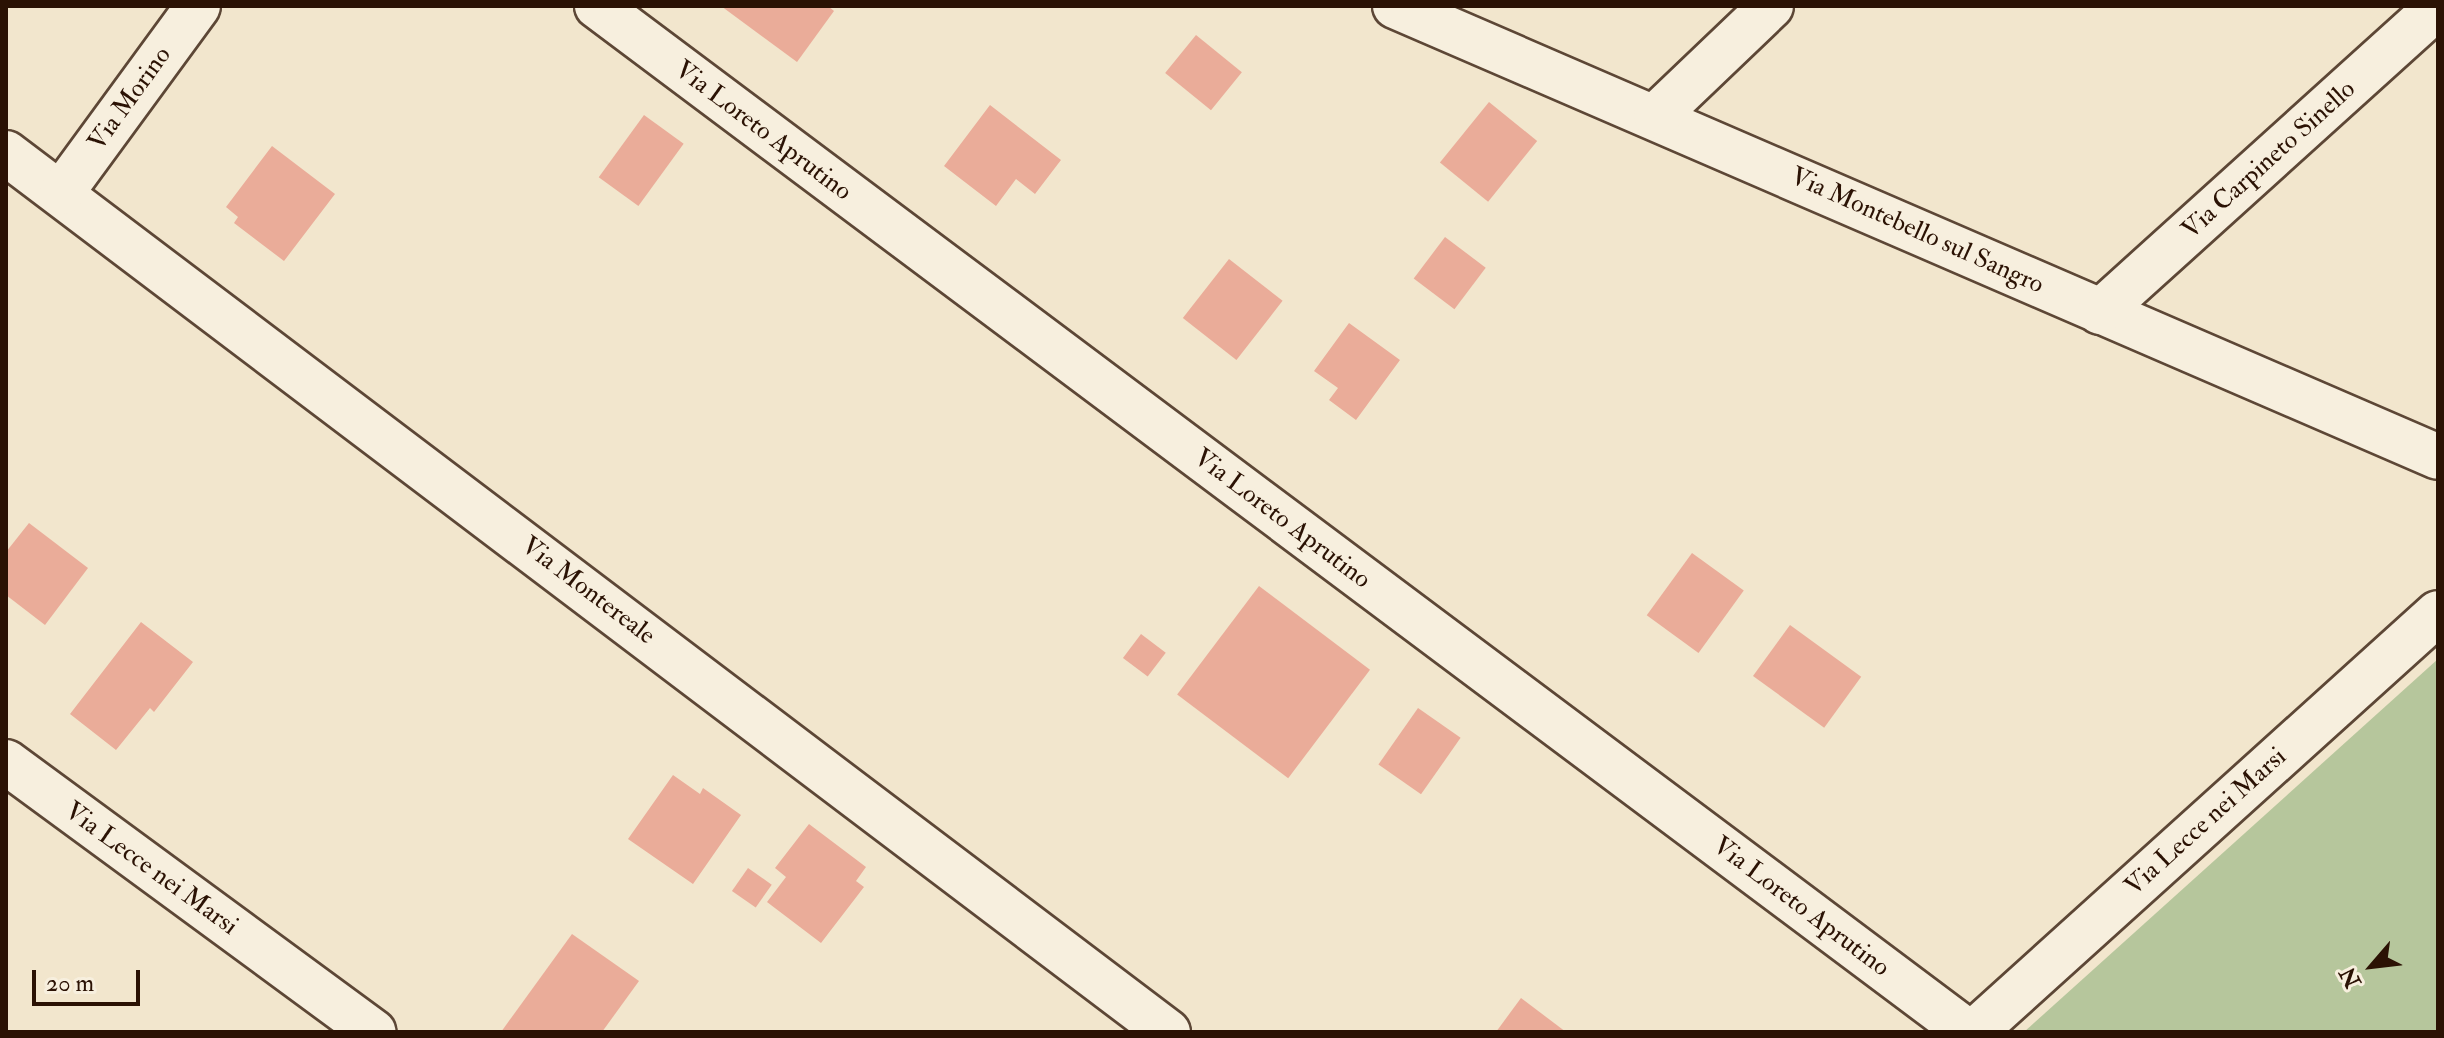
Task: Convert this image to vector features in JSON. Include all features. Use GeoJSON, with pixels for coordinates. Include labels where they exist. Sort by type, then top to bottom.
{"type":"FeatureCollection","features":[{"type":"Feature","properties":{"kind":"street","name":"Via Morino"},"geometry":{"type":"LineString","coordinates":[[62,192],[198,6]]}},
{"type":"Feature","properties":{"kind":"street","name":"Via Loreto Aprutino"},"geometry":{"type":"LineString","coordinates":[[597,6],[1968,1032]]}},
{"type":"Feature","properties":{"kind":"street","name":"Via Montebello sul Sangro"},"geometry":{"type":"LineString","coordinates":[[1395,6],[1656,116],[2438,457]]}},
{"type":"Feature","properties":{"kind":"street"},"geometry":{"type":"LineString","coordinates":[[1656,116],[1771,6]]}},
{"type":"Feature","properties":{"kind":"street","name":"Via Carpineto Sinello"},"geometry":{"type":"LineString","coordinates":[[2100,312],[2438,7]]}},
{"type":"Feature","properties":{"kind":"street","name":"Via Montereale"},"geometry":{"type":"LineString","coordinates":[[6,153],[62,192],[1168,1032]]}},
{"type":"Feature","properties":{"kind":"street","name":"Via Lecce nei Marsi"},"geometry":{"type":"LineString","coordinates":[[1974,1032],[2438,613]]}},
{"type":"Feature","properties":{"kind":"street","name":"Via Lecce nei Marsi"},"geometry":{"type":"LineString","coordinates":[[6,762],[373,1032]]}},
{"type":"Feature","properties":{"kind":"green space"},"geometry":{"type":"Polygon","coordinates":[[[2438,659],[2438,1032],[2024,1032],[2438,659]]]}},
{"type":"Feature","properties":{"kind":"building"},"geometry":{"type":"Polygon","coordinates":[[[721,6],[828,6],[834,11],[797,62],[721,6]]]}},
{"type":"Feature","properties":{"kind":"building"},"geometry":{"type":"Polygon","coordinates":[[[1196,35],[1242,72],[1211,110],[1165,73],[1196,35]]]}},
{"type":"Feature","properties":{"kind":"building"},"geometry":{"type":"Polygon","coordinates":[[[1489,102],[1537,141],[1488,202],[1440,163],[1489,102]]]}},
{"type":"Feature","properties":{"kind":"building"},"geometry":{"type":"Polygon","coordinates":[[[990,105],[1061,160],[1035,194],[1016,179],[996,206],[944,166],[990,105]]]}},
{"type":"Feature","properties":{"kind":"building"},"geometry":{"type":"Polygon","coordinates":[[[644,115],[684,144],[638,206],[599,177],[644,115]]]}},
{"type":"Feature","properties":{"kind":"building"},"geometry":{"type":"Polygon","coordinates":[[[272,146],[335,194],[284,261],[234,223],[238,217],[226,207],[272,146]]]}},
{"type":"Feature","properties":{"kind":"building"},"geometry":{"type":"Polygon","coordinates":[[[1445,237],[1486,268],[1454,309],[1414,279],[1445,237]]]}},
{"type":"Feature","properties":{"kind":"building"},"geometry":{"type":"Polygon","coordinates":[[[1229,259],[1283,301],[1236,360],[1183,318],[1229,259]]]}},
{"type":"Feature","properties":{"kind":"building"},"geometry":{"type":"Polygon","coordinates":[[[1349,323],[1400,360],[1356,420],[1329,400],[1338,388],[1314,371],[1349,323]]]}},
{"type":"Feature","properties":{"kind":"building"},"geometry":{"type":"Polygon","coordinates":[[[29,523],[88,568],[45,625],[6,595],[6,552],[29,523]]]}},
{"type":"Feature","properties":{"kind":"building"},"geometry":{"type":"Polygon","coordinates":[[[1692,553],[1744,591],[1699,653],[1647,615],[1692,553]]]}},
{"type":"Feature","properties":{"kind":"building"},"geometry":{"type":"Polygon","coordinates":[[[1259,586],[1370,670],[1288,778],[1177,695],[1259,586]]]}},
{"type":"Feature","properties":{"kind":"building"},"geometry":{"type":"Polygon","coordinates":[[[141,622],[193,662],[154,712],[150,708],[116,750],[70,714],[141,622]]]}},
{"type":"Feature","properties":{"kind":"building"},"geometry":{"type":"Polygon","coordinates":[[[1790,625],[1861,677],[1824,728],[1753,676],[1790,625]]]}},
{"type":"Feature","properties":{"kind":"building"},"geometry":{"type":"Polygon","coordinates":[[[1141,634],[1166,653],[1148,677],[1123,658],[1141,634]]]}},
{"type":"Feature","properties":{"kind":"building"},"geometry":{"type":"Polygon","coordinates":[[[1418,708],[1461,738],[1421,794],[1378,765],[1418,708]]]}},
{"type":"Feature","properties":{"kind":"building"},"geometry":{"type":"Polygon","coordinates":[[[673,775],[700,794],[703,788],[741,815],[693,884],[628,839],[673,775]]]}},
{"type":"Feature","properties":{"kind":"building"},"geometry":{"type":"Polygon","coordinates":[[[809,824],[866,867],[856,881],[864,887],[821,943],[767,902],[786,877],[775,868],[809,824]]]}},
{"type":"Feature","properties":{"kind":"building"},"geometry":{"type":"Polygon","coordinates":[[[748,868],[772,885],[756,908],[732,891],[748,868]]]}},
{"type":"Feature","properties":{"kind":"building"},"geometry":{"type":"Polygon","coordinates":[[[572,934],[639,981],[602,1032],[501,1032],[572,934]]]}},
{"type":"Feature","properties":{"kind":"building"},"geometry":{"type":"Polygon","coordinates":[[[1521,998],[1566,1032],[1496,1032],[1521,998]]]}}]}
